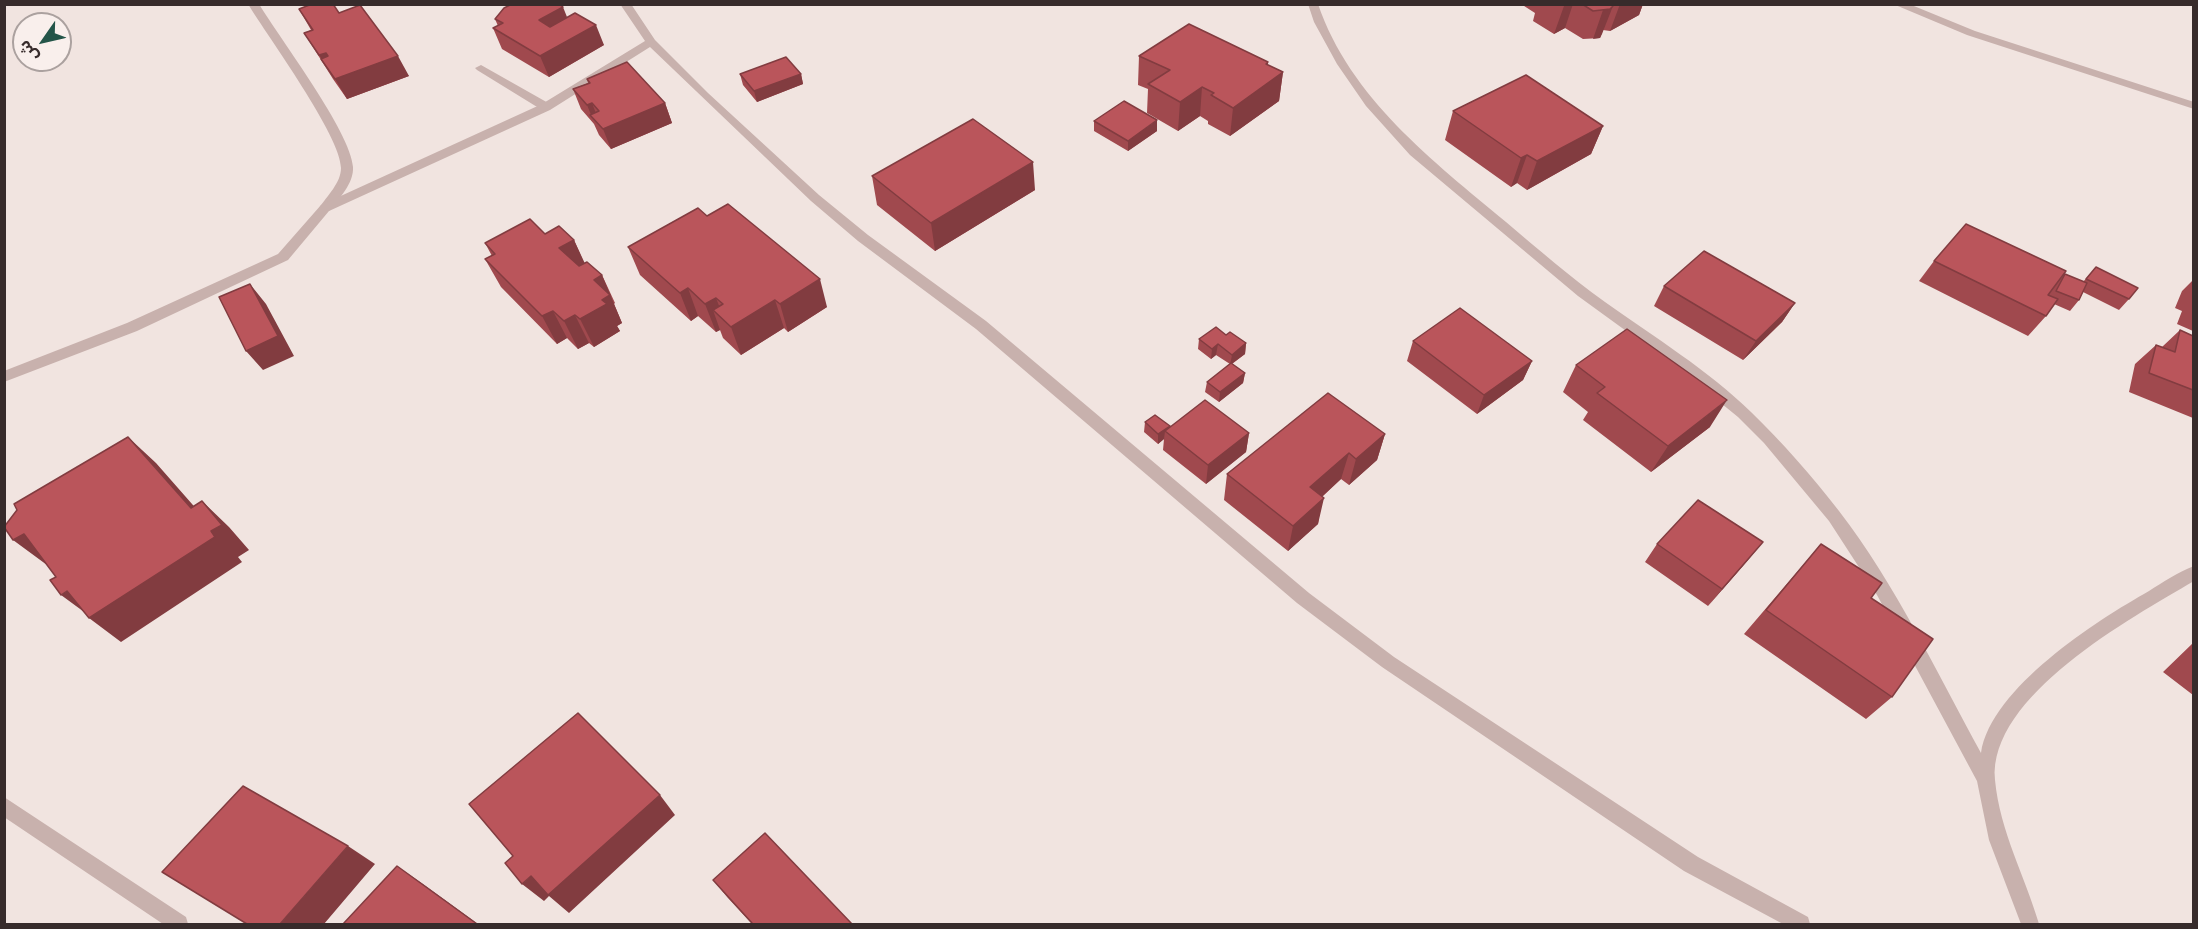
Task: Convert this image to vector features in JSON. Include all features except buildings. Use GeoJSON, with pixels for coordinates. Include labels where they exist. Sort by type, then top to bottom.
{"type":"FeatureCollection","features":[{"type":"Feature","properties":{"kind":"street"},"geometry":{"type":"LineString","coordinates":[[4,377],[132,327],[283,257],[338,192],[347,166],[338,139],[253,4]]}},
{"type":"Feature","properties":{"kind":"street"},"geometry":{"type":"LineString","coordinates":[[625,4],[651,42],[704,95],[815,198],[863,238],[981,325],[1303,598],[1388,662],[1691,864],[1801,924]]}},
{"type":"Feature","properties":{"kind":"street"},"geometry":{"type":"LineString","coordinates":[[1313,4],[1319,22],[1342,64],[1370,103],[1414,152],[1583,293],[1689,369],[1743,413],[1769,439],[1834,516],[1883,590],[1986,779],[1998,840],[2030,924]]}},
{"type":"Feature","properties":{"kind":"street"},"geometry":{"type":"LineString","coordinates":[[1898,4],[1971,33],[2193,106]]}},
{"type":"Feature","properties":{"kind":"street"},"geometry":{"type":"LineString","coordinates":[[326,208],[546,107],[651,42]]}},
{"type":"Feature","properties":{"kind":"street"},"geometry":{"type":"LineString","coordinates":[[481,68],[546,107]]}},
{"type":"Feature","properties":{"kind":"street"},"geometry":{"type":"LineString","coordinates":[[1986,779],[1992,739],[2014,706],[2062,656],[2121,615],[2193,573]]}},
{"type":"Feature","properties":{"kind":"street"},"geometry":{"type":"LineString","coordinates":[[4,806],[179,924]]}}]}
